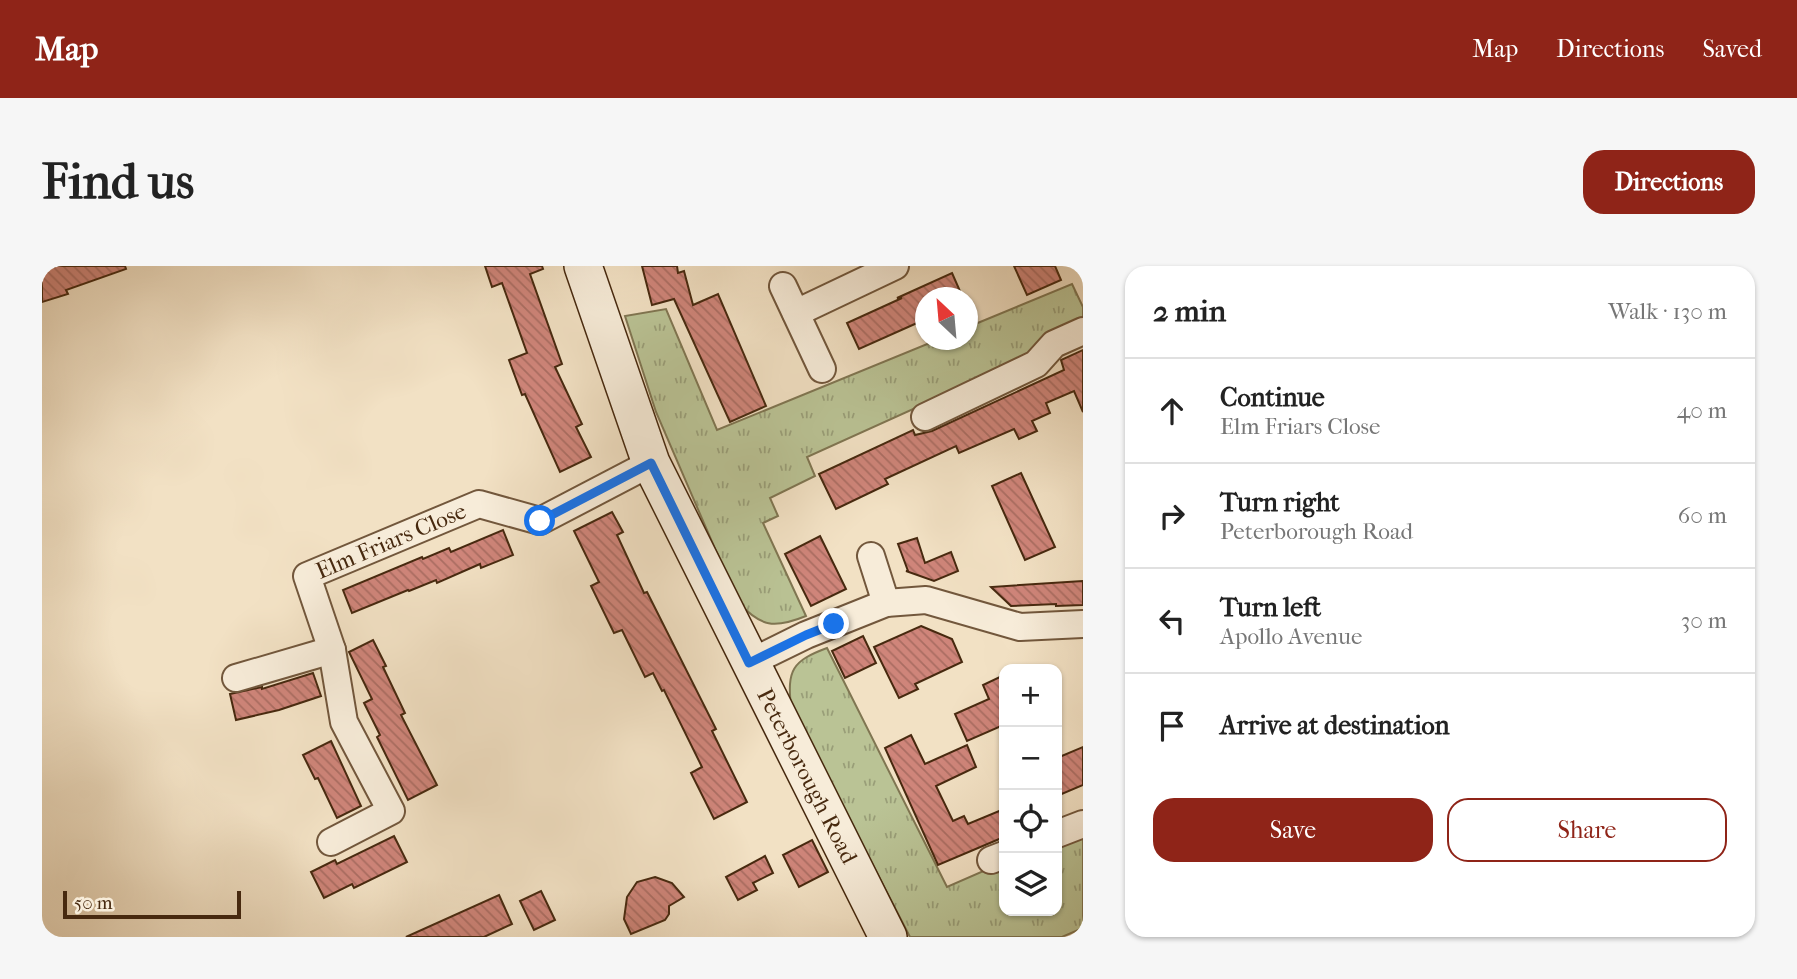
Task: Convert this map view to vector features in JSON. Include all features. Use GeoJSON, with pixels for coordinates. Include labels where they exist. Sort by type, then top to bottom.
{"type":"FeatureCollection","features":[{"type":"Feature","properties":{"kind":"main road","name":"Peterborough Road"},"geometry":{"type":"LineString","coordinates":[[583,266],[651,463],[888,937]]}},
{"type":"Feature","properties":{"kind":"street"},"geometry":{"type":"LineString","coordinates":[[796,313],[895,266]]}},
{"type":"Feature","properties":{"kind":"street"},"geometry":{"type":"LineString","coordinates":[[783,286],[822,369]]}},
{"type":"Feature","properties":{"kind":"street"},"geometry":{"type":"LineString","coordinates":[[925,417],[1036,364],[1054,344],[1083,331]]}},
{"type":"Feature","properties":{"kind":"street","name":"Elm Friars Close"},"geometry":{"type":"LineString","coordinates":[[331,842],[391,811],[344,722],[332,650],[307,576],[479,504],[540,521],[651,463]]}},
{"type":"Feature","properties":{"kind":"street"},"geometry":{"type":"LineString","coordinates":[[871,556],[886,603]]}},
{"type":"Feature","properties":{"kind":"street"},"geometry":{"type":"LineString","coordinates":[[749,663],[806,635],[886,603],[926,600],[976,617],[1020,627],[1083,624]]}},
{"type":"Feature","properties":{"kind":"street"},"geometry":{"type":"LineString","coordinates":[[236,678],[332,650]]}},
{"type":"Feature","properties":{"kind":"street"},"geometry":{"type":"LineString","coordinates":[[1062,832],[1083,824]]}},
{"type":"Feature","properties":{"kind":"green space"},"geometry":{"type":"Polygon","coordinates":[[[1072,284],[1083,307],[1083,322],[1026,358],[807,457],[815,476],[770,498],[778,516],[763,523],[806,616],[776,624],[754,617],[738,602],[656,412],[625,316],[666,309],[717,430],[915,349],[978,350],[978,323],[1072,284]]]}},
{"type":"Feature","properties":{"kind":"green space"},"geometry":{"type":"Polygon","coordinates":[[[827,648],[947,887],[999,864],[999,916],[1062,916],[1062,840],[1083,832],[1083,928],[1062,937],[910,937],[791,707],[790,684],[794,668],[827,648]]]}},
{"type":"Feature","properties":{"kind":"building"},"geometry":{"type":"Polygon","coordinates":[[[56,266],[125,266],[126,269],[66,290],[68,294],[42,302],[42,271],[56,266]]]}},
{"type":"Feature","properties":{"kind":"building"},"geometry":{"type":"Polygon","coordinates":[[[485,266],[542,266],[543,269],[530,274],[562,364],[555,367],[582,424],[576,427],[591,457],[560,472],[525,394],[522,395],[509,360],[527,353],[502,283],[492,287],[485,266]]]}},
{"type":"Feature","properties":{"kind":"building"},"geometry":{"type":"Polygon","coordinates":[[[642,266],[677,266],[678,273],[684,271],[693,305],[718,294],[766,406],[730,422],[674,299],[652,305],[642,266]]]}},
{"type":"Feature","properties":{"kind":"building"},"geometry":{"type":"Polygon","coordinates":[[[1014,266],[1055,266],[1061,280],[1027,295],[1014,266]]]}},
{"type":"Feature","properties":{"kind":"building"},"geometry":{"type":"Polygon","coordinates":[[[952,273],[958,287],[921,287],[952,273]]]}},
{"type":"Feature","properties":{"kind":"building"},"geometry":{"type":"Polygon","coordinates":[[[915,290],[915,324],[859,349],[847,323],[902,298],[897,298],[915,290]]]}},
{"type":"Feature","properties":{"kind":"building"},"geometry":{"type":"Polygon","coordinates":[[[1083,350],[1083,412],[1074,391],[1046,403],[1050,413],[1032,421],[1037,431],[1019,439],[1014,429],[959,453],[956,446],[885,479],[888,484],[836,509],[819,474],[913,430],[915,435],[932,431],[1064,370],[1061,360],[1083,350]]]}},
{"type":"Feature","properties":{"kind":"building"},"geometry":{"type":"Polygon","coordinates":[[[1021,473],[1055,547],[1025,560],[992,486],[1021,473]]]}},
{"type":"Feature","properties":{"kind":"building"},"geometry":{"type":"Polygon","coordinates":[[[612,512],[623,532],[617,535],[644,593],[647,592],[716,729],[712,731],[747,802],[714,819],[691,773],[702,767],[664,690],[662,691],[653,673],[645,677],[622,630],[614,633],[591,586],[599,582],[574,531],[612,512]]]}},
{"type":"Feature","properties":{"kind":"building"},"geometry":{"type":"Polygon","coordinates":[[[503,530],[513,555],[481,568],[480,564],[437,583],[436,580],[352,613],[343,590],[422,557],[423,559],[449,548],[451,552],[503,530]]]}},
{"type":"Feature","properties":{"kind":"building"},"geometry":{"type":"Polygon","coordinates":[[[820,536],[846,589],[811,606],[785,554],[820,536]]]}},
{"type":"Feature","properties":{"kind":"building"},"geometry":{"type":"Polygon","coordinates":[[[917,538],[925,563],[951,552],[958,571],[934,581],[906,571],[898,544],[917,538]]]}},
{"type":"Feature","properties":{"kind":"building"},"geometry":{"type":"Polygon","coordinates":[[[1083,581],[1083,605],[1011,606],[991,587],[1083,581]]]}},
{"type":"Feature","properties":{"kind":"building"},"geometry":{"type":"Polygon","coordinates":[[[921,626],[952,639],[962,662],[915,684],[918,689],[899,698],[874,647],[921,626]]]}},
{"type":"Feature","properties":{"kind":"building"},"geometry":{"type":"Polygon","coordinates":[[[863,636],[876,663],[845,678],[832,651],[863,636]]]}},
{"type":"Feature","properties":{"kind":"building"},"geometry":{"type":"Polygon","coordinates":[[[373,640],[405,713],[401,715],[437,785],[408,800],[377,737],[380,735],[364,703],[372,699],[349,652],[373,640]]]}},
{"type":"Feature","properties":{"kind":"building"},"geometry":{"type":"Polygon","coordinates":[[[313,673],[321,696],[236,720],[230,694],[262,689],[313,673]]]}},
{"type":"Feature","properties":{"kind":"building"},"geometry":{"type":"Polygon","coordinates":[[[999,677],[999,727],[967,741],[955,714],[989,699],[983,685],[999,677]]]}},
{"type":"Feature","properties":{"kind":"building"},"geometry":{"type":"Polygon","coordinates":[[[911,735],[925,764],[967,745],[976,767],[936,786],[953,821],[964,816],[968,824],[999,811],[999,839],[938,865],[885,748],[911,735]]]}},
{"type":"Feature","properties":{"kind":"building"},"geometry":{"type":"Polygon","coordinates":[[[331,741],[361,806],[337,818],[318,778],[315,779],[303,755],[331,741]]]}},
{"type":"Feature","properties":{"kind":"building"},"geometry":{"type":"Polygon","coordinates":[[[1083,747],[1083,785],[1062,794],[1062,790],[1062,756],[1083,747]]]}},
{"type":"Feature","properties":{"kind":"building"},"geometry":{"type":"Polygon","coordinates":[[[394,836],[407,862],[354,888],[352,884],[324,898],[311,872],[335,860],[337,864],[394,836]]]}},
{"type":"Feature","properties":{"kind":"building"},"geometry":{"type":"Polygon","coordinates":[[[812,840],[828,872],[799,887],[783,855],[812,840]]]}},
{"type":"Feature","properties":{"kind":"building"},"geometry":{"type":"Polygon","coordinates":[[[765,856],[773,873],[753,883],[757,890],[738,900],[726,877],[765,856]]]}},
{"type":"Feature","properties":{"kind":"building"},"geometry":{"type":"Polygon","coordinates":[[[655,877],[672,883],[684,897],[669,906],[669,914],[665,920],[631,934],[624,919],[627,897],[637,882],[655,877]]]}},
{"type":"Feature","properties":{"kind":"building"},"geometry":{"type":"Polygon","coordinates":[[[541,891],[555,920],[534,930],[520,901],[541,891]]]}},
{"type":"Feature","properties":{"kind":"building"},"geometry":{"type":"Polygon","coordinates":[[[499,895],[512,924],[484,937],[406,937],[499,895]]]}},
{"type":"Feature","properties":{"kind":"route"},"geometry":{"type":"LineString","coordinates":[[540,521],[651,463],[749,663],[834,624]]}}]}
